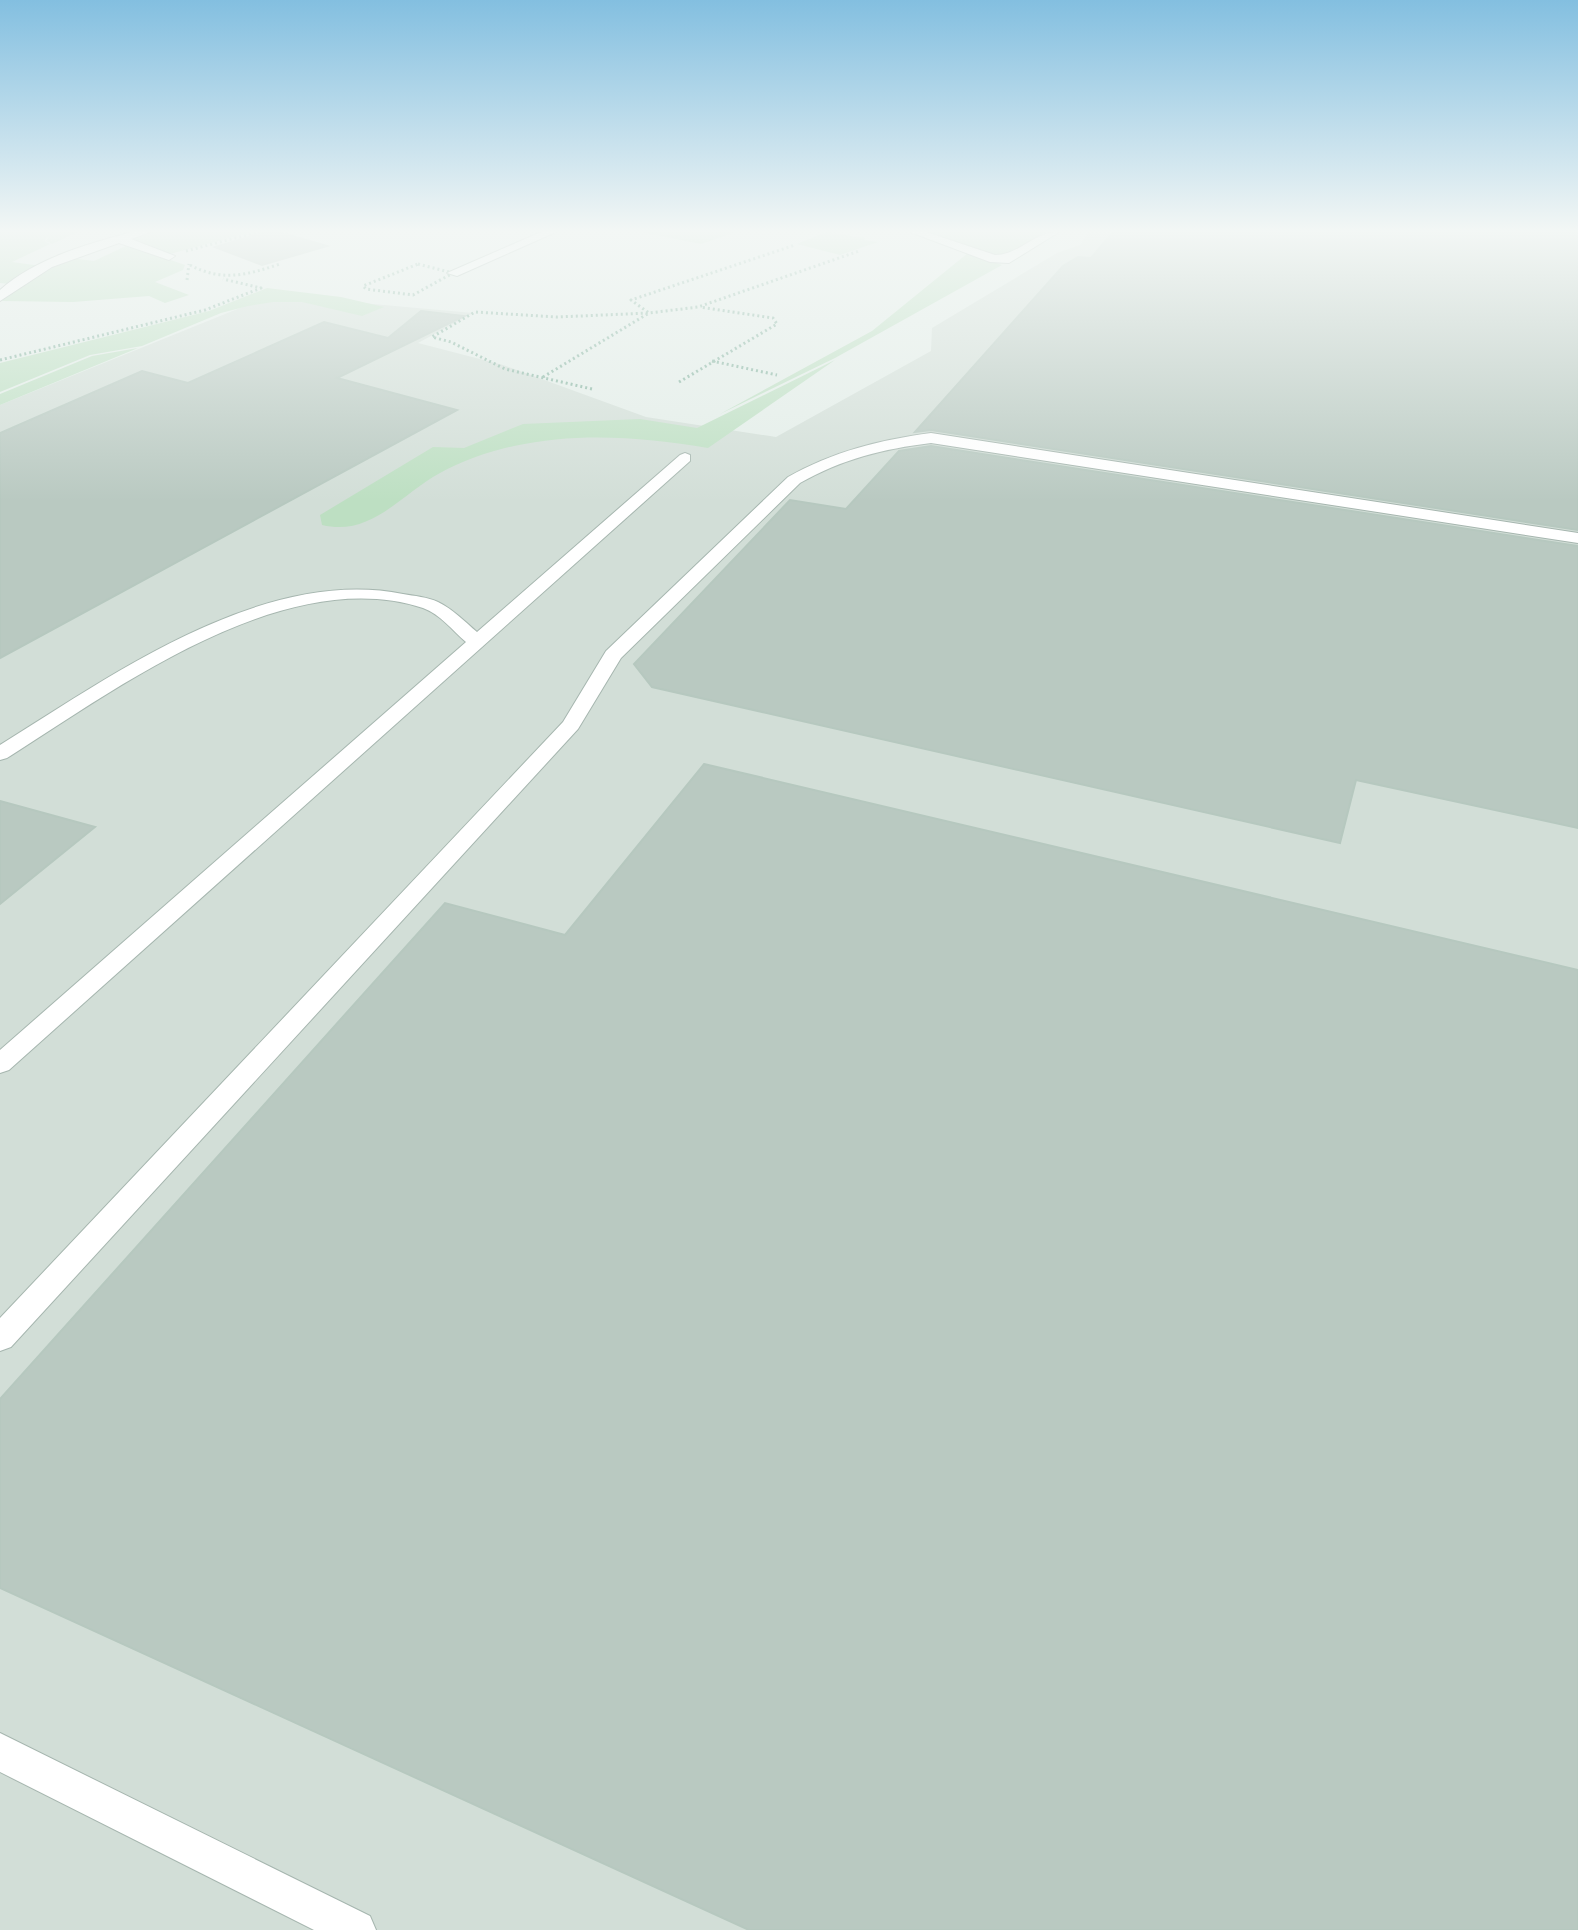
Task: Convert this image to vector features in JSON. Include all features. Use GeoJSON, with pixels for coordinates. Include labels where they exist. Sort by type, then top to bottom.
{"type":"FeatureCollection","features":[{"type":"Feature","properties":{"kind":"street"},"geometry":{"type":"LineString","coordinates":[[0,1338],[571,725],[613,655],[794,480],[828,459],[881,445],[931,438],[1578,538]]}},
{"type":"Feature","properties":{"kind":"street"},"geometry":{"type":"LineString","coordinates":[[0,1064],[685,458]]}},
{"type":"Feature","properties":{"kind":"street"},"geometry":{"type":"LineString","coordinates":[[0,754],[133,673],[204,636],[269,608],[306,598],[344,592],[400,597],[431,605],[476,641]]}},
{"type":"Feature","properties":{"kind":"street"},"geometry":{"type":"LineString","coordinates":[[0,1752],[356,1930]]}},
{"type":"Feature","properties":{"kind":"path"},"geometry":{"type":"LineString","coordinates":[[0,360],[156,322]]}},
{"type":"Feature","properties":{"kind":"path"},"geometry":{"type":"LineString","coordinates":[[458,322],[432,337],[451,342],[505,369],[592,389]]}},
{"type":"Feature","properties":{"kind":"path"},"geometry":{"type":"LineString","coordinates":[[542,378],[634,322]]}},
{"type":"Feature","properties":{"kind":"path"},"geometry":{"type":"LineString","coordinates":[[679,382],[776,322]]}},
{"type":"Feature","properties":{"kind":"path"},"geometry":{"type":"LineString","coordinates":[[711,361],[777,375]]}},
{"type":"Feature","properties":{"kind":"shaded area"},"geometry":{"type":"Polygon","coordinates":[[[205,322],[456,322],[418,343],[503,365],[646,417],[776,437],[931,351],[932,328],[942,322],[1578,322],[1578,1930],[0,1930],[0,405],[205,322]]]}},
{"type":"Feature","properties":{"kind":"green space"},"geometry":{"type":"Polygon","coordinates":[[[165,322],[199,322],[142,346],[90,355],[0,392],[0,363],[165,322]]]}},
{"type":"Feature","properties":{"kind":"green space"},"geometry":{"type":"Polygon","coordinates":[[[883,322],[900,322],[835,358],[720,414],[883,322]]]}},
{"type":"Feature","properties":{"kind":"green space"},"geometry":{"type":"Polygon","coordinates":[[[138,348],[0,405],[0,394],[92,356],[138,348]]]}},
{"type":"Feature","properties":{"kind":"green space"},"geometry":{"type":"Polygon","coordinates":[[[835,360],[708,448],[611,438],[562,439],[514,446],[449,469],[370,520],[339,527],[322,525],[320,515],[433,447],[464,448],[523,424],[640,419],[697,428],[835,360]]]}},
{"type":"Feature","properties":{"kind":"building"},"geometry":{"type":"Polygon","coordinates":[[[324,322],[388,338],[407,322],[452,322],[337,378],[457,410],[0,658],[0,433],[142,371],[188,383],[324,322]]]}},
{"type":"Feature","properties":{"kind":"building"},"geometry":{"type":"Polygon","coordinates":[[[1013,322],[1578,322],[1578,530],[931,430],[915,432],[1013,322]]]}},
{"type":"Feature","properties":{"kind":"building"},"geometry":{"type":"Polygon","coordinates":[[[931,446],[1578,546],[1578,828],[1356,780],[1340,843],[652,687],[634,664],[790,500],[846,509],[899,451],[931,446]]]}},
{"type":"Feature","properties":{"kind":"building"},"geometry":{"type":"Polygon","coordinates":[[[704,764],[1578,970],[1578,1930],[749,1930],[0,1588],[0,1399],[445,903],[565,935],[704,764]]]}},
{"type":"Feature","properties":{"kind":"building"},"geometry":{"type":"Polygon","coordinates":[[[0,801],[95,827],[0,904],[0,801]]]}}]}
